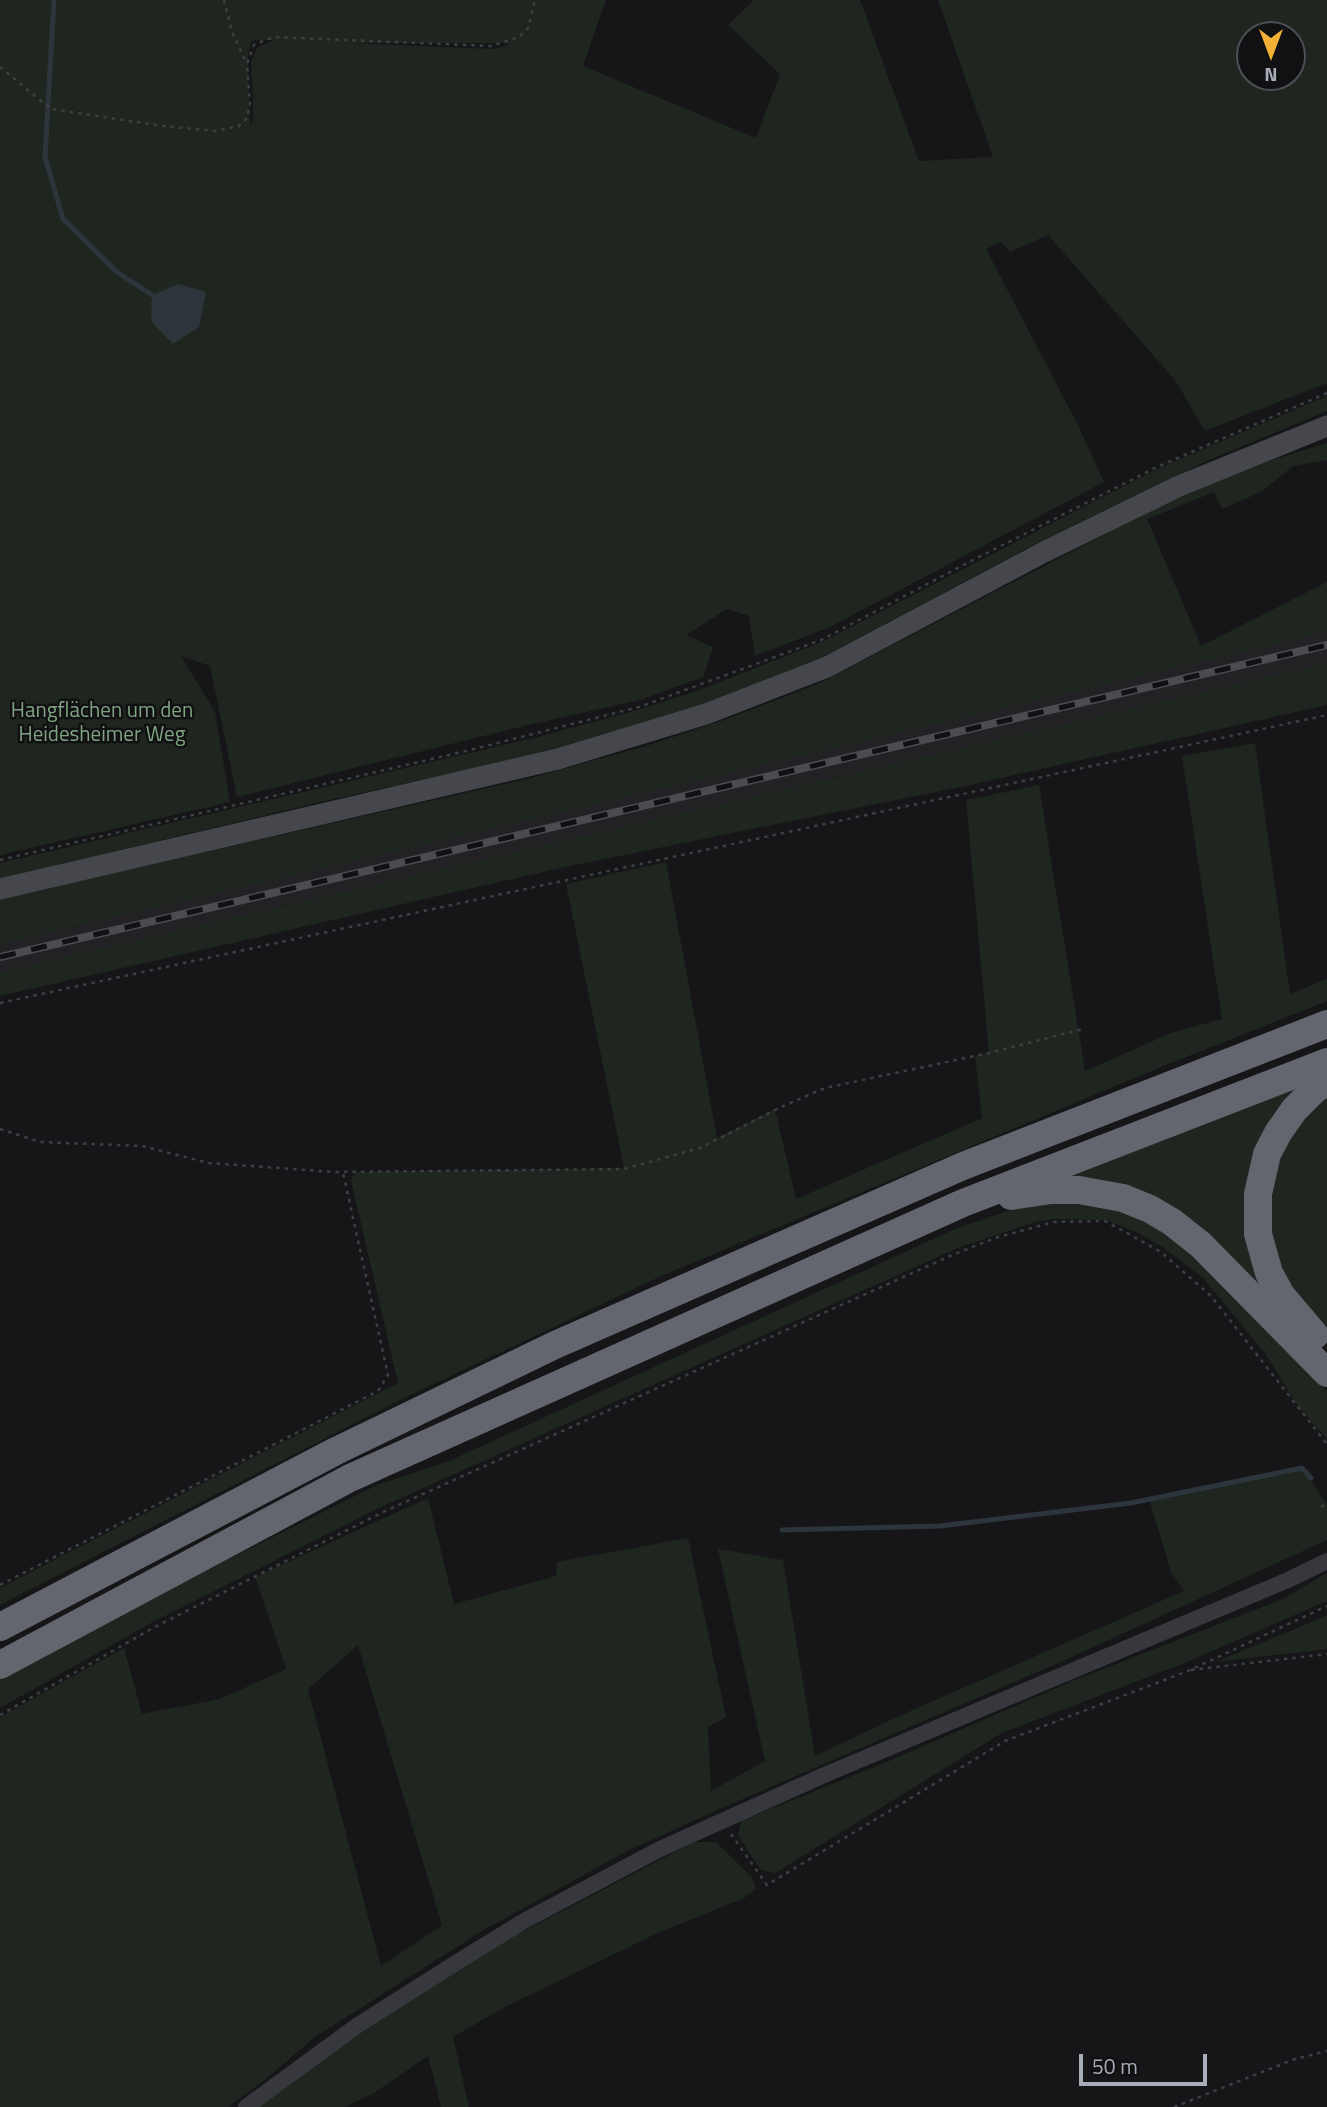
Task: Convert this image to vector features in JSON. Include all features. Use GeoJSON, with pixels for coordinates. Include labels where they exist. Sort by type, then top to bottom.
{"type":"FeatureCollection","features":[{"type":"Feature","properties":{"kind":"highway"},"geometry":{"type":"LineString","coordinates":[[0,1627],[336,1451],[555,1345],[963,1166],[1327,1024]]}},
{"type":"Feature","properties":{"kind":"highway"},"geometry":{"type":"LineString","coordinates":[[0,1665],[350,1478],[963,1203],[1327,1062]]}},
{"type":"Feature","properties":{"kind":"highway"},"geometry":{"type":"LineString","coordinates":[[1327,1082],[1315,1089],[1294,1110],[1278,1133],[1261,1173],[1257,1216],[1262,1252],[1269,1273],[1296,1315],[1327,1348]]}},
{"type":"Feature","properties":{"kind":"highway"},"geometry":{"type":"LineString","coordinates":[[963,1203],[1051,1191],[1079,1190],[1123,1198],[1150,1209],[1201,1245],[1327,1373]]}},
{"type":"Feature","properties":{"kind":"main road"},"geometry":{"type":"LineString","coordinates":[[0,889],[558,759],[706,714],[827,667],[1045,552],[1179,486],[1326,427]]}},
{"type":"Feature","properties":{"kind":"street"},"geometry":{"type":"LineString","coordinates":[[246,2107],[358,2025],[524,1921],[660,1849],[721,1820],[1288,1580],[1327,1561]]}},
{"type":"Feature","properties":{"kind":"path"},"geometry":{"type":"LineString","coordinates":[[0,66],[51,108],[163,126],[215,131],[239,126],[247,118],[250,104],[247,64],[232,32],[224,0]]}},
{"type":"Feature","properties":{"kind":"path"},"geometry":{"type":"LineString","coordinates":[[247,64],[254,45],[274,37],[491,46],[506,43],[519,37],[528,28],[535,0]]}},
{"type":"Feature","properties":{"kind":"path"},"geometry":{"type":"LineString","coordinates":[[0,860],[466,751],[639,707],[821,640],[1157,467],[1327,393]]}},
{"type":"Feature","properties":{"kind":"path"},"geometry":{"type":"LineString","coordinates":[[0,1003],[1327,715]]}},
{"type":"Feature","properties":{"kind":"path"},"geometry":{"type":"LineString","coordinates":[[0,1129],[40,1142],[142,1146],[209,1163],[343,1172],[624,1169],[700,1148],[825,1088],[989,1053],[1083,1028]]}},
{"type":"Feature","properties":{"kind":"path"},"geometry":{"type":"LineString","coordinates":[[0,1585],[378,1391],[388,1375],[343,1172]]}},
{"type":"Feature","properties":{"kind":"path"},"geometry":{"type":"LineString","coordinates":[[0,1715],[153,1628],[383,1512],[881,1286],[995,1238],[1054,1222],[1105,1221],[1161,1252],[1211,1296],[1327,1444]]}},
{"type":"Feature","properties":{"kind":"path"},"geometry":{"type":"LineString","coordinates":[[1321,1507],[1327,1503]]}},
{"type":"Feature","properties":{"kind":"path"},"geometry":{"type":"LineString","coordinates":[[721,1820],[767,1885],[1005,1741],[1188,1671],[1327,1606]]}},
{"type":"Feature","properties":{"kind":"path"},"geometry":{"type":"LineString","coordinates":[[1188,1671],[1327,1654]]}},
{"type":"Feature","properties":{"kind":"path"},"geometry":{"type":"LineString","coordinates":[[1174,2107],[1295,2059],[1327,2051]]}},
{"type":"Feature","properties":{"kind":"shaded area"},"geometry":{"type":"Polygon","coordinates":[[[178,284],[206,292],[199,327],[173,344],[151,321],[152,295],[178,284]]]}},
{"type":"Feature","properties":{"kind":"shaded area"},"geometry":{"type":"Polygon","coordinates":[[[1327,632],[1327,663],[0,972],[0,944],[1327,632]]]}},
{"type":"Feature","properties":{"kind":"green space","name":"Hangflächen um den Heidesheimer Weg"},"geometry":{"type":"Polygon","coordinates":[[[0,0],[606,0],[583,66],[756,138],[780,74],[728,25],[754,0],[860,0],[919,161],[993,157],[938,0],[1327,0],[1327,383],[1205,431],[1175,380],[1048,235],[1010,252],[1001,242],[986,249],[1078,425],[1104,482],[830,627],[755,656],[749,616],[727,609],[686,635],[713,647],[703,677],[640,700],[237,797],[210,666],[181,656],[215,712],[230,802],[0,855],[0,0]],[[274,40],[251,42],[248,57],[250,124],[253,121],[251,62],[257,48],[274,40]],[[350,43],[493,49],[509,45],[350,43]]]}},
{"type":"Feature","properties":{"kind":"green space"},"geometry":{"type":"Polygon","coordinates":[[[1327,396],[1327,411],[1209,460],[1037,543],[823,657],[699,708],[545,753],[320,802],[0,879],[0,863],[538,737],[694,692],[822,642],[1159,468],[1327,396]]]}},
{"type":"Feature","properties":{"kind":"green space"},"geometry":{"type":"Polygon","coordinates":[[[1327,443],[1327,460],[1293,466],[1261,492],[1222,509],[1214,492],[1147,519],[1201,646],[1327,582],[1327,632],[0,944],[0,899],[531,778],[649,745],[727,719],[820,683],[1144,514],[1210,483],[1327,443]]]}},
{"type":"Feature","properties":{"kind":"green space"},"geometry":{"type":"Polygon","coordinates":[[[1327,663],[1327,705],[970,785],[565,867],[0,996],[0,972],[1327,663]]]}},
{"type":"Feature","properties":{"kind":"green space"},"geometry":{"type":"Polygon","coordinates":[[[1255,743],[1290,994],[1327,979],[1327,1001],[1161,1067],[659,1277],[402,1399],[0,1605],[0,1588],[398,1383],[351,1180],[356,1172],[624,1168],[566,884],[666,862],[717,1138],[775,1109],[796,1199],[982,1118],[975,1056],[989,1053],[966,800],[1039,785],[1085,1071],[1171,1033],[1222,1019],[1182,756],[1255,743]]]}},
{"type":"Feature","properties":{"kind":"green space"},"geometry":{"type":"Polygon","coordinates":[[[1309,1084],[1256,1166],[1289,1319],[1177,1214],[1049,1183],[1309,1084]]]}},
{"type":"Feature","properties":{"kind":"green space"},"geometry":{"type":"Polygon","coordinates":[[[1327,1094],[1327,1328],[1309,1310],[1284,1276],[1269,1232],[1268,1204],[1276,1164],[1290,1134],[1327,1094]]]}},
{"type":"Feature","properties":{"kind":"green space"},"geometry":{"type":"Polygon","coordinates":[[[1059,1200],[1111,1205],[1148,1218],[1230,1286],[1327,1391],[1327,1439],[1298,1406],[1264,1352],[1204,1279],[1164,1248],[1140,1234],[1106,1220],[1055,1219],[1035,1222],[960,1247],[381,1507],[151,1623],[0,1708],[0,1680],[143,1602],[377,1485],[449,1461],[955,1229],[1032,1203],[1059,1200]]]}},
{"type":"Feature","properties":{"kind":"green space"},"geometry":{"type":"Polygon","coordinates":[[[1302,1468],[1327,1504],[1327,1540],[1065,1660],[627,1851],[482,1931],[315,2037],[228,2107],[0,2107],[0,1717],[124,1648],[142,1714],[220,1699],[286,1669],[255,1577],[428,1498],[454,1604],[556,1576],[557,1562],[688,1538],[726,1717],[708,1727],[711,1791],[765,1761],[718,1549],[783,1560],[815,1756],[899,1716],[1184,1591],[1171,1572],[1149,1499],[1302,1468]],[[358,1645],[308,1689],[381,1966],[442,1925],[358,1645]]]}},
{"type":"Feature","properties":{"kind":"green space"},"geometry":{"type":"Polygon","coordinates":[[[1327,1573],[1327,1601],[1187,1662],[1002,1733],[775,1873],[761,1870],[738,1836],[741,1821],[889,1761],[1075,1680],[1283,1599],[1327,1573]]]}},
{"type":"Feature","properties":{"kind":"green space"},"geometry":{"type":"Polygon","coordinates":[[[1327,1615],[1327,1649],[1215,1662],[1319,1619],[1327,1615]]]}},
{"type":"Feature","properties":{"kind":"green space"},"geometry":{"type":"Polygon","coordinates":[[[694,1842],[716,1842],[752,1877],[756,1889],[744,1898],[660,1932],[507,2006],[453,2037],[469,2107],[441,2107],[428,2056],[374,2093],[345,2107],[253,2107],[406,2000],[501,1943],[694,1842]]]}},
{"type":"Feature","properties":{"kind":"waterway"},"geometry":{"type":"LineString","coordinates":[[54,0],[45,157],[63,219],[118,273],[152,295]]}},
{"type":"Feature","properties":{"kind":"waterway"},"geometry":{"type":"LineString","coordinates":[[782,1530],[940,1526],[1131,1503],[1302,1468],[1311,1478]]}},
{"type":"Feature","properties":{"kind":"railway"},"geometry":{"type":"LineString","coordinates":[[0,957],[1327,645]]}}]}
